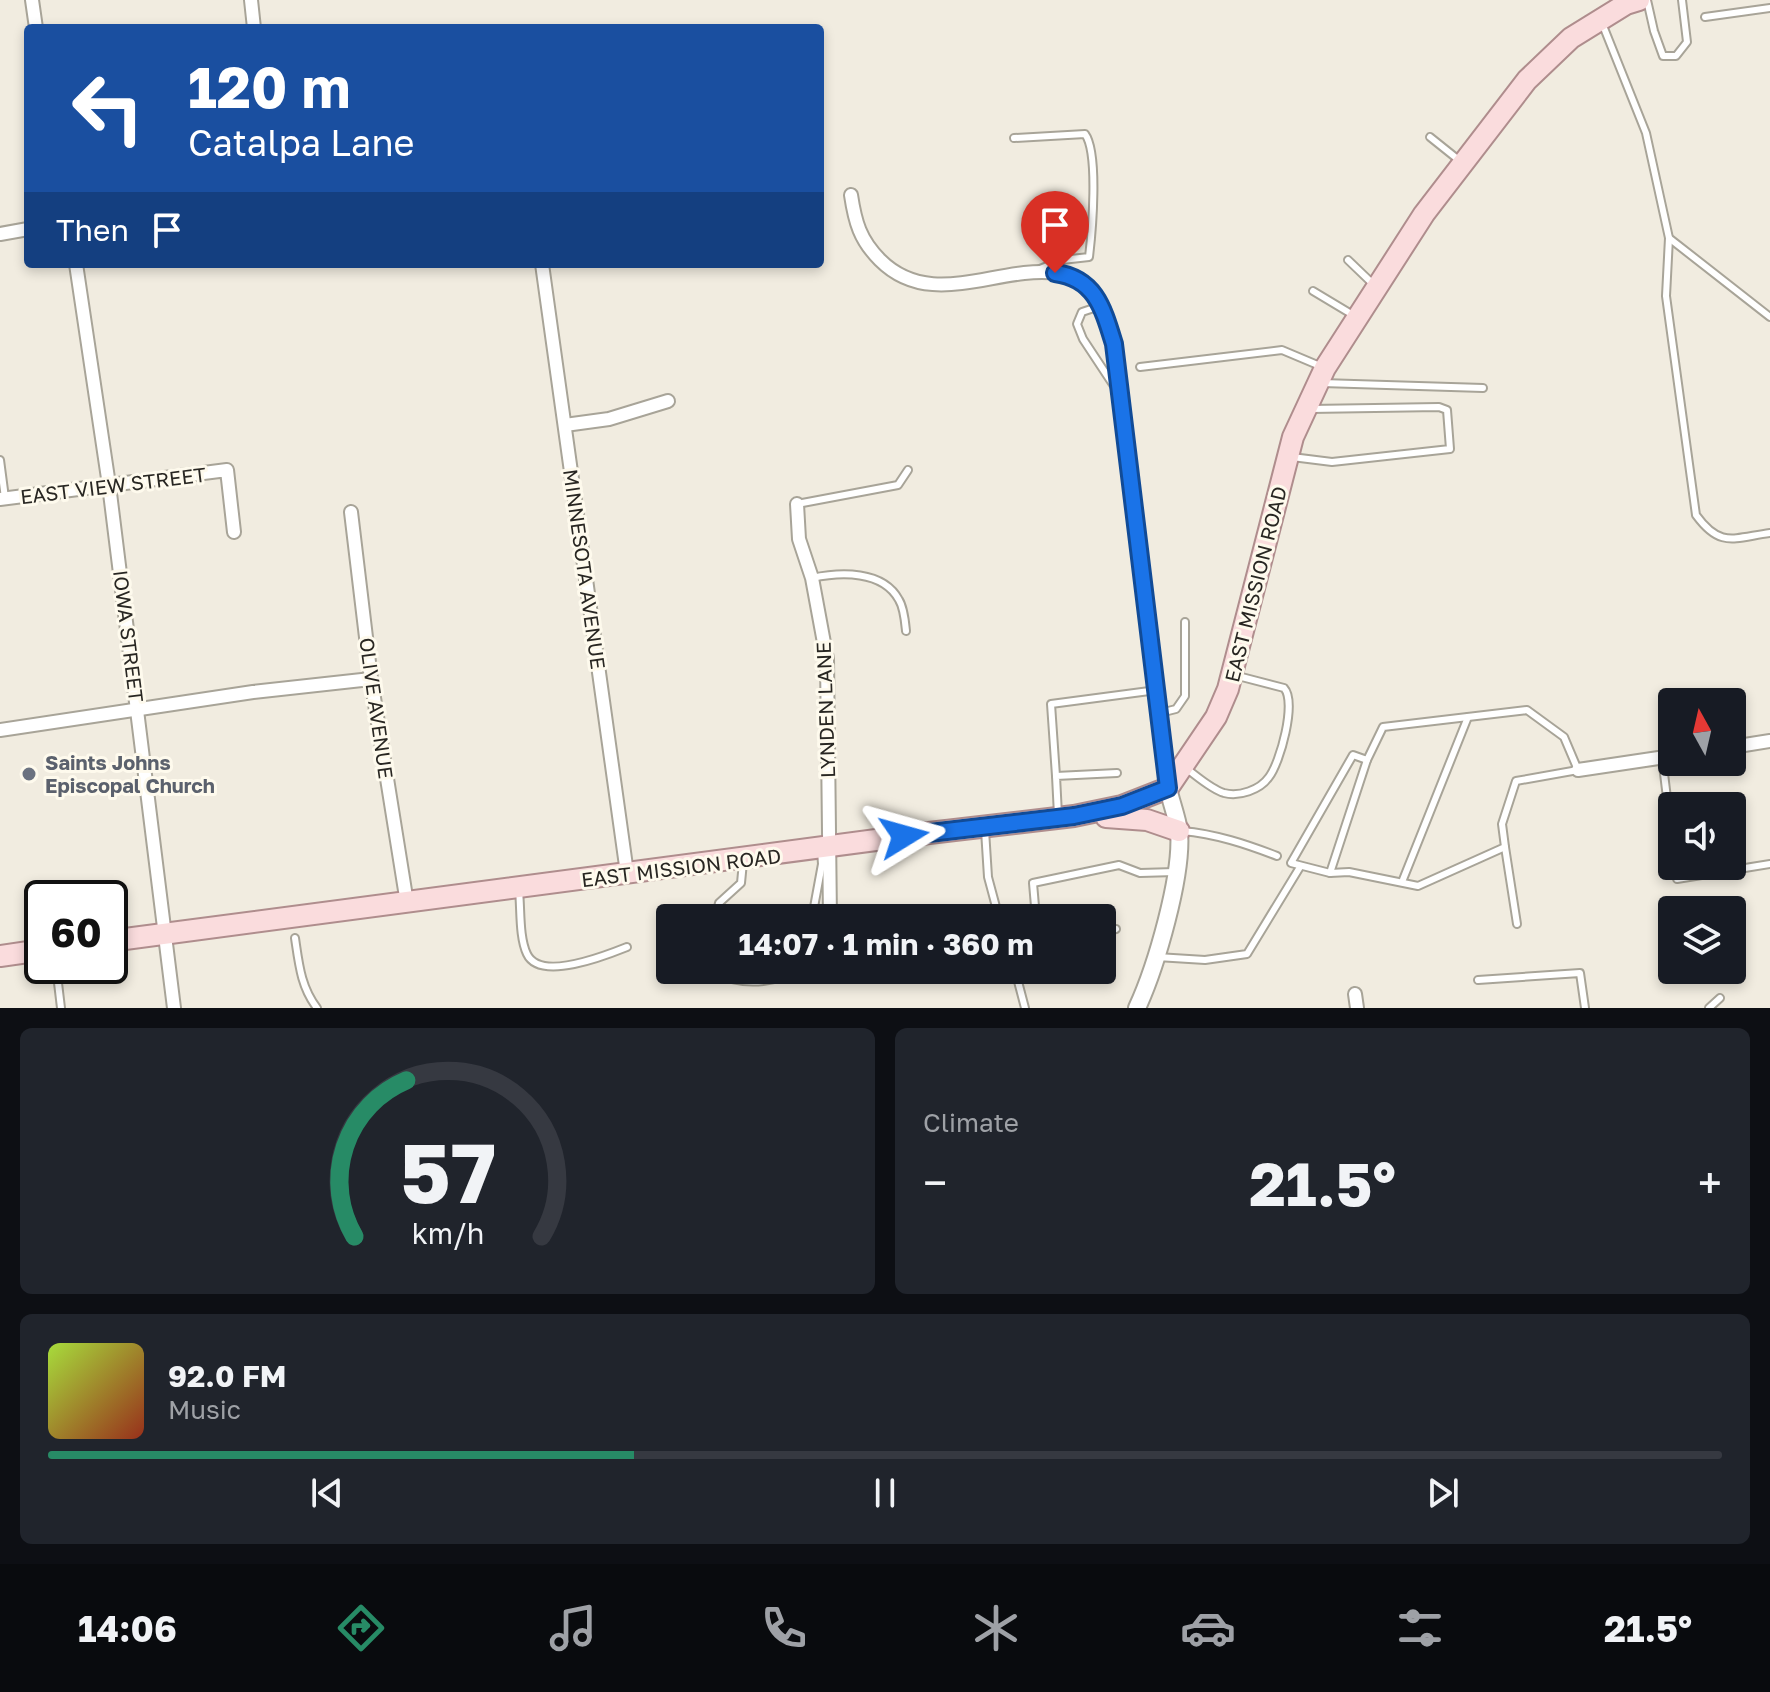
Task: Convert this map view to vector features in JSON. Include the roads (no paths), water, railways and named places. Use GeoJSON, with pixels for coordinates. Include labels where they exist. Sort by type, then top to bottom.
{"type":"FeatureCollection","features":[{"type":"Feature","properties":{"kind":"main road","name":"EAST MISSION ROAD"},"geometry":{"type":"LineString","coordinates":[[128,938],[1066,817],[1122,806],[1168,788],[1216,717],[1233,675],[1293,437],[1322,375],[1356,317],[1424,214],[1527,80],[1571,38],[1626,4],[1639,0]]}},
{"type":"Feature","properties":{"kind":"main road"},"geometry":{"type":"LineString","coordinates":[[1066,817],[1147,820],[1179,831]]}},
{"type":"Feature","properties":{"kind":"main road"},"geometry":{"type":"LineString","coordinates":[[0,956],[24,953]]}},
{"type":"Feature","properties":{"kind":"street"},"geometry":{"type":"LineString","coordinates":[[32,0],[35,24]]}},
{"type":"Feature","properties":{"kind":"street"},"geometry":{"type":"LineString","coordinates":[[251,0],[254,24]]}},
{"type":"Feature","properties":{"kind":"street"},"geometry":{"type":"LineString","coordinates":[[851,195],[855,222],[865,244],[893,273],[921,284],[966,284],[1036,271],[1073,275],[1087,286],[1106,316],[1114,344],[1121,394],[1168,788],[1179,831],[1177,872],[1137,1008]]}},
{"type":"Feature","properties":{"kind":"street"},"geometry":{"type":"LineString","coordinates":[[0,234],[24,230]]}},
{"type":"Feature","properties":{"kind":"street","name":"IOWA STREET"},"geometry":{"type":"LineString","coordinates":[[77,268],[109,485],[174,1008]]}},
{"type":"Feature","properties":{"kind":"street","name":"MINNESOTA AVENUE"},"geometry":{"type":"LineString","coordinates":[[543,268],[627,873]]}},
{"type":"Feature","properties":{"kind":"street"},"geometry":{"type":"LineString","coordinates":[[565,425],[609,419],[668,401]]}},
{"type":"Feature","properties":{"kind":"street","name":"EAST VIEW STREET"},"geometry":{"type":"LineString","coordinates":[[3,499],[227,470],[234,532]]}},
{"type":"Feature","properties":{"kind":"street","name":"LYNDEN LANE"},"geometry":{"type":"LineString","coordinates":[[797,504],[799,539],[812,578],[827,659],[824,848],[829,904]]}},
{"type":"Feature","properties":{"kind":"street","name":"OLIVE AVENUE"},"geometry":{"type":"LineString","coordinates":[[351,512],[371,679],[407,903]]}},
{"type":"Feature","properties":{"kind":"street"},"geometry":{"type":"LineString","coordinates":[[0,730],[138,712],[253,692],[371,679]]}},
{"type":"Feature","properties":{"kind":"street"},"geometry":{"type":"LineString","coordinates":[[1746,745],[1770,741]]}},
{"type":"Feature","properties":{"kind":"street"},"geometry":{"type":"LineString","coordinates":[[1578,770],[1658,758]]}},
{"type":"Feature","properties":{"kind":"street"},"geometry":{"type":"LineString","coordinates":[[1355,994],[1357,1008]]}},
{"type":"Feature","properties":{"kind":"lane"},"geometry":{"type":"LineString","coordinates":[[1647,0],[1659,48],[1663,56],[1670,58],[1676,56],[1687,42],[1682,0]]}},
{"type":"Feature","properties":{"kind":"lane"},"geometry":{"type":"LineString","coordinates":[[1705,17],[1770,8]]}},
{"type":"Feature","properties":{"kind":"lane"},"geometry":{"type":"LineString","coordinates":[[1601,19],[1646,133],[1669,238],[1666,296],[1696,515],[1708,531],[1722,539],[1770,533]]}},
{"type":"Feature","properties":{"kind":"lane"},"geometry":{"type":"LineString","coordinates":[[1014,138],[1085,134],[1089,140],[1093,166],[1089,257],[1050,263],[1036,271]]}},
{"type":"Feature","properties":{"kind":"lane"},"geometry":{"type":"LineString","coordinates":[[1430,137],[1463,163]]}},
{"type":"Feature","properties":{"kind":"lane"},"geometry":{"type":"LineString","coordinates":[[1669,238],[1770,317]]}},
{"type":"Feature","properties":{"kind":"lane"},"geometry":{"type":"LineString","coordinates":[[1348,260],[1376,287]]}},
{"type":"Feature","properties":{"kind":"lane"},"geometry":{"type":"LineString","coordinates":[[1313,291],[1356,317]]}},
{"type":"Feature","properties":{"kind":"lane"},"geometry":{"type":"LineString","coordinates":[[1100,306],[1082,312],[1077,324],[1097,361],[1121,394]]}},
{"type":"Feature","properties":{"kind":"lane"},"geometry":{"type":"LineString","coordinates":[[1140,367],[1282,350],[1322,375],[1483,388]]}},
{"type":"Feature","properties":{"kind":"lane"},"geometry":{"type":"LineString","coordinates":[[1288,456],[1332,462],[1450,449],[1447,410],[1439,407],[1307,409]]}},
{"type":"Feature","properties":{"kind":"lane"},"geometry":{"type":"LineString","coordinates":[[0,460],[3,499]]}},
{"type":"Feature","properties":{"kind":"lane"},"geometry":{"type":"LineString","coordinates":[[797,504],[898,485],[908,470]]}},
{"type":"Feature","properties":{"kind":"lane"},"geometry":{"type":"LineString","coordinates":[[812,578],[836,573],[876,580],[888,587],[900,601],[906,631]]}},
{"type":"Feature","properties":{"kind":"lane"},"geometry":{"type":"LineString","coordinates":[[1160,713],[1176,709],[1185,696],[1185,622]]}},
{"type":"Feature","properties":{"kind":"lane"},"geometry":{"type":"LineString","coordinates":[[1184,767],[1211,787],[1225,793],[1241,794],[1261,786],[1271,775],[1287,724],[1289,694],[1284,688],[1233,675]]}},
{"type":"Feature","properties":{"kind":"lane"},"geometry":{"type":"LineString","coordinates":[[1066,817],[1056,776],[1051,704],[1157,690]]}},
{"type":"Feature","properties":{"kind":"lane"},"geometry":{"type":"LineString","coordinates":[[1330,873],[1367,760],[1383,727],[1527,710],[1564,737],[1578,770],[1516,781],[1502,824],[1517,924]]}},
{"type":"Feature","properties":{"kind":"lane"},"geometry":{"type":"LineString","coordinates":[[1402,882],[1468,717]]}},
{"type":"Feature","properties":{"kind":"lane"},"geometry":{"type":"LineString","coordinates":[[1367,760],[1353,755],[1291,863],[1330,873],[1349,872],[1418,886],[1505,847]]}},
{"type":"Feature","properties":{"kind":"lane"},"geometry":{"type":"LineString","coordinates":[[1056,776],[1117,773]]}},
{"type":"Feature","properties":{"kind":"lane"},"geometry":{"type":"LineString","coordinates":[[985,826],[988,877],[995,904]]}},
{"type":"Feature","properties":{"kind":"lane"},"geometry":{"type":"LineString","coordinates":[[1179,831],[1229,839],[1277,856]]}},
{"type":"Feature","properties":{"kind":"lane"},"geometry":{"type":"LineString","coordinates":[[815,904],[824,848]]}},
{"type":"Feature","properties":{"kind":"lane"},"geometry":{"type":"LineString","coordinates":[[719,904],[741,883],[743,858]]}},
{"type":"Feature","properties":{"kind":"lane"},"geometry":{"type":"LineString","coordinates":[[1746,868],[1770,864]]}},
{"type":"Feature","properties":{"kind":"lane"},"geometry":{"type":"LineString","coordinates":[[1035,904],[1033,883],[1119,865],[1140,873],[1177,872]]}},
{"type":"Feature","properties":{"kind":"lane"},"geometry":{"type":"LineString","coordinates":[[1154,956],[1205,960],[1247,954],[1300,867]]}},
{"type":"Feature","properties":{"kind":"lane"},"geometry":{"type":"LineString","coordinates":[[519,888],[526,952],[534,962],[546,966],[575,963],[603,957],[627,947]]}},
{"type":"Feature","properties":{"kind":"lane"},"geometry":{"type":"LineString","coordinates":[[295,938],[306,994],[317,1008]]}},
{"type":"Feature","properties":{"kind":"lane"},"geometry":{"type":"LineString","coordinates":[[1478,980],[1580,973],[1585,1008]]}},
{"type":"Feature","properties":{"kind":"lane"},"geometry":{"type":"LineString","coordinates":[[58,984],[61,1008]]}},
{"type":"Feature","properties":{"kind":"lane"},"geometry":{"type":"LineString","coordinates":[[1019,984],[1025,1008]]}},
{"type":"Feature","properties":{"kind":"lane"},"geometry":{"type":"LineString","coordinates":[[1709,1008],[1720,998]]}},
{"type":"Feature","properties":{"kind":"place","name":"Saints Johns Episcopal Church"},"geometry":{"type":"Point","coordinates":[29,774]}}]}
